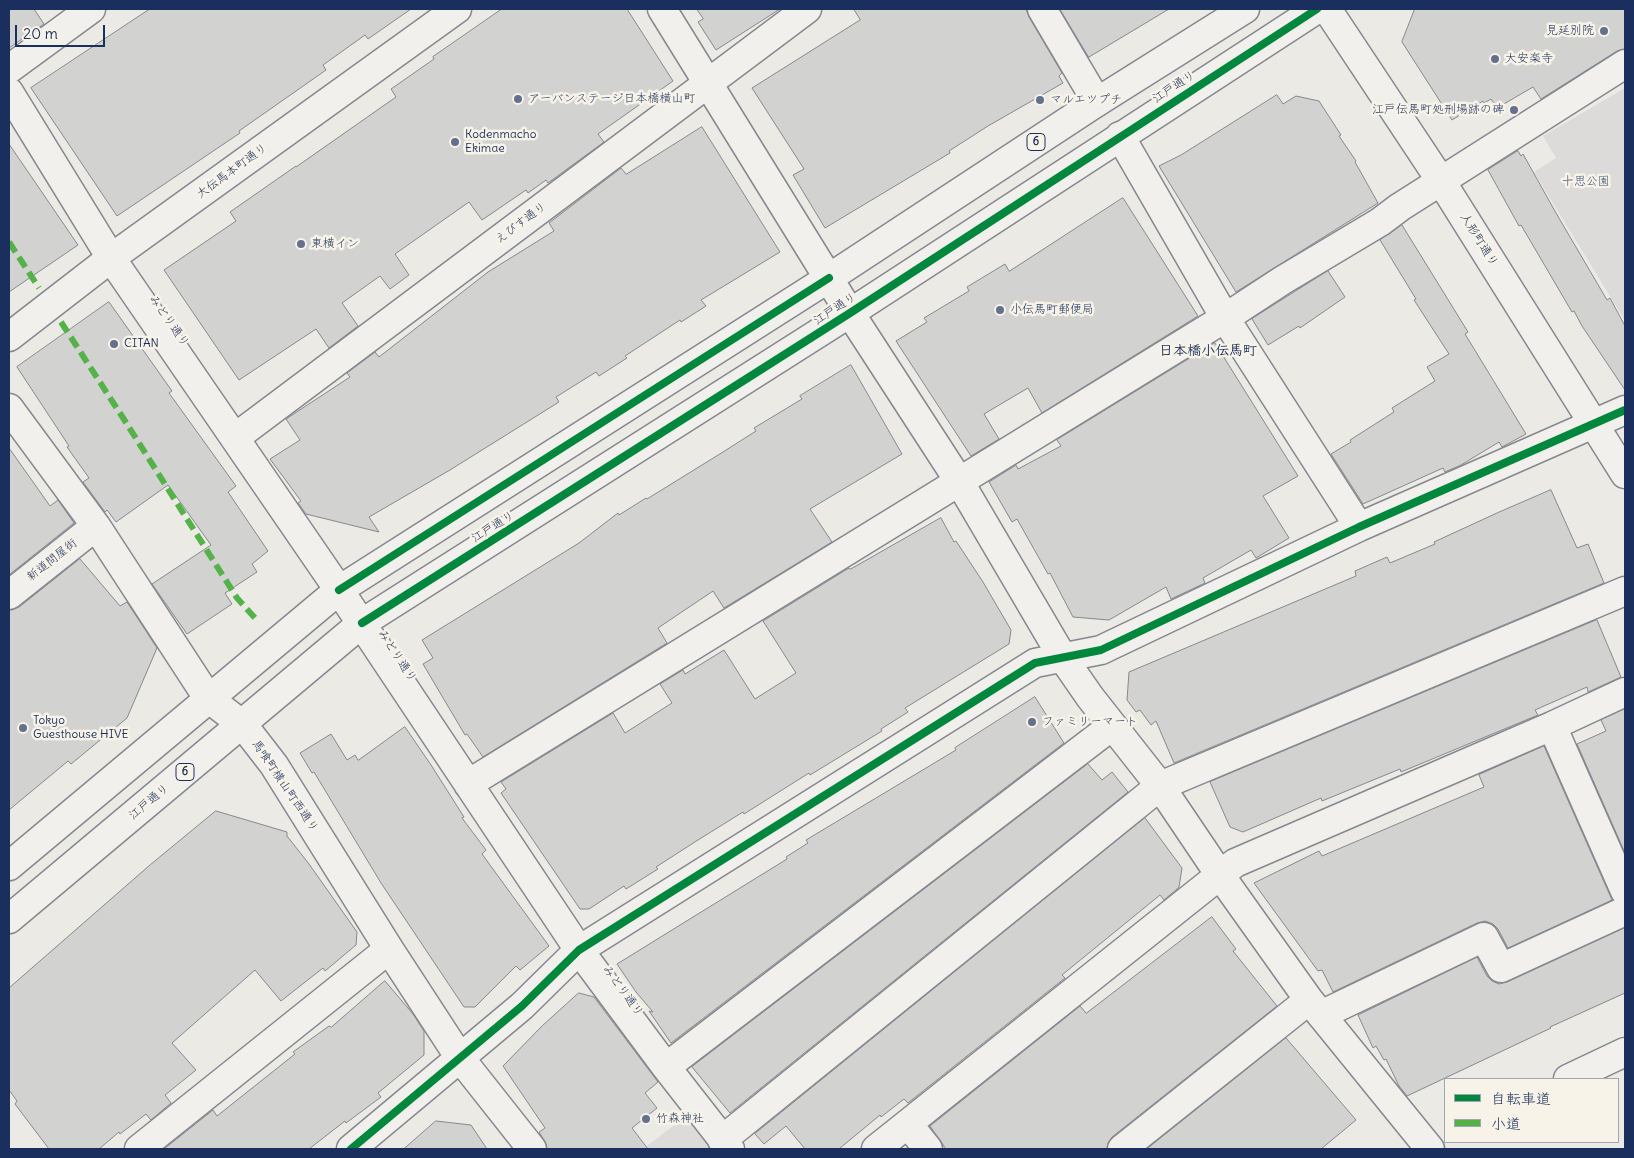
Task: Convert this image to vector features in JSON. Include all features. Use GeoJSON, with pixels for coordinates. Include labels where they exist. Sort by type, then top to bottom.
{"type":"FeatureCollection","features":[{"type":"Feature","properties":{"kind":"main road"},"geometry":{"type":"LineString","coordinates":[[9,69],[91,9]]}},
{"type":"Feature","properties":{"kind":"main road","name":"大伝馬本町通り"},"geometry":{"type":"LineString","coordinates":[[9,336],[111,258],[457,9]]}},
{"type":"Feature","properties":{"kind":"main road"},"geometry":{"type":"LineString","coordinates":[[662,9],[850,313],[959,482],[1063,658],[1090,697],[1160,786],[1220,875],[1315,1007],[1432,1146]]}},
{"type":"Feature","properties":{"kind":"main road","name":"えびす通り"},"geometry":{"type":"LineString","coordinates":[[236,437],[807,9]]}},
{"type":"Feature","properties":{"kind":"main road"},"geometry":{"type":"LineString","coordinates":[[1042,9],[1097,102]]}},
{"type":"Feature","properties":{"kind":"main road","name":"6"},"geometry":{"type":"LineString","coordinates":[[9,866],[208,698],[340,590],[829,278],[1097,102],[1245,9]]}},
{"type":"Feature","properties":{"kind":"main road","name":"江戸通り"},"geometry":{"type":"LineString","coordinates":[[9,919],[362,624],[850,313],[1317,9]]}},
{"type":"Feature","properties":{"kind":"main road","name":"人形町通り"},"geometry":{"type":"LineString","coordinates":[[1327,9],[1441,181],[1625,474]]}},
{"type":"Feature","properties":{"kind":"main road"},"geometry":{"type":"LineString","coordinates":[[468,784],[1225,318],[1283,280],[1380,222],[1625,64]]}},
{"type":"Feature","properties":{"kind":"main road","name":"みどり通り"},"geometry":{"type":"LineString","coordinates":[[9,92],[111,258],[340,590],[579,950],[726,1144]]}},
{"type":"Feature","properties":{"kind":"main road"},"geometry":{"type":"LineString","coordinates":[[1120,136],[1225,318],[1359,526]]}},
{"type":"Feature","properties":{"kind":"main road","name":"馬喰町横山町西通り"},"geometry":{"type":"LineString","coordinates":[[9,408],[96,526],[208,698],[243,725],[274,766],[460,1058],[532,1149]]}},
{"type":"Feature","properties":{"kind":"main road"},"geometry":{"type":"LineString","coordinates":[[351,1149],[522,1006],[579,950],[1035,663],[1101,650],[1359,526],[1625,410]]}},
{"type":"Feature","properties":{"kind":"main road","name":"新道問屋街"},"geometry":{"type":"LineString","coordinates":[[9,595],[96,526]]}},
{"type":"Feature","properties":{"kind":"main road"},"geometry":{"type":"LineString","coordinates":[[726,1144],[1160,786],[1625,591]]}},
{"type":"Feature","properties":{"kind":"main road"},"geometry":{"type":"LineString","coordinates":[[876,1149],[1235,863],[1552,726],[1625,692]]}},
{"type":"Feature","properties":{"kind":"main road"},"geometry":{"type":"LineString","coordinates":[[666,1067],[1112,726]]}},
{"type":"Feature","properties":{"kind":"main road"},"geometry":{"type":"LineString","coordinates":[[1552,726],[1625,891]]}},
{"type":"Feature","properties":{"kind":"main road"},"geometry":{"type":"LineString","coordinates":[[1122,1149],[1315,1007],[1484,937],[1501,968],[1625,911]]}},
{"type":"Feature","properties":{"kind":"main road"},"geometry":{"type":"LineString","coordinates":[[139,1149],[389,949]]}},
{"type":"Feature","properties":{"kind":"main road"},"geometry":{"type":"LineString","coordinates":[[1570,1078],[1625,1052]]}},
{"type":"Feature","properties":{"kind":"main road"},"geometry":{"type":"LineString","coordinates":[[908,1124],[928,1149]]}},
{"type":"Feature","properties":{"kind":"green space","name":"十思公園"},"geometry":{"type":"Polygon","coordinates":[[[1625,88],[1625,321],[1534,172],[1556,158],[1543,136],[1625,88]]]}},
{"type":"Feature","properties":{"kind":"green space"},"geometry":{"type":"Polygon","coordinates":[[[685,1117],[711,1149],[643,1149],[685,1117]]]}},
{"type":"Feature","properties":{"kind":"building"},"geometry":{"type":"Polygon","coordinates":[[[9,9],[34,9],[44,24],[9,48],[9,9]]]}},
{"type":"Feature","properties":{"kind":"building"},"geometry":{"type":"Polygon","coordinates":[[[150,9],[411,9],[368,39],[365,35],[323,65],[326,70],[239,131],[240,133],[117,216],[31,88],[150,9]]]}},
{"type":"Feature","properties":{"kind":"building"},"geometry":{"type":"Polygon","coordinates":[[[502,9],[627,9],[673,81],[598,134],[604,142],[548,183],[546,180],[528,193],[526,190],[482,220],[469,202],[395,254],[409,275],[390,289],[380,276],[342,303],[358,326],[329,348],[316,329],[239,380],[164,270],[236,221],[230,212],[396,97],[391,89],[502,9]]]}},
{"type":"Feature","properties":{"kind":"building"},"geometry":{"type":"Polygon","coordinates":[[[697,9],[780,9],[716,50],[698,22],[703,19],[697,9]]]}},
{"type":"Feature","properties":{"kind":"building"},"geometry":{"type":"Polygon","coordinates":[[[854,9],[1026,9],[1062,73],[1059,76],[1063,83],[988,126],[949,151],[950,153],[825,228],[793,175],[804,169],[752,88],[860,20],[854,9]]]}},
{"type":"Feature","properties":{"kind":"building"},"geometry":{"type":"Polygon","coordinates":[[[1060,9],[1169,9],[1089,57],[1060,9]]]}},
{"type":"Feature","properties":{"kind":"building"},"geometry":{"type":"Polygon","coordinates":[[[1415,9],[1625,9],[1625,49],[1617,51],[1541,99],[1533,87],[1497,108],[1491,99],[1484,103],[1483,101],[1452,120],[1402,42],[1415,9]]]}},
{"type":"Feature","properties":{"kind":"building"},"geometry":{"type":"Polygon","coordinates":[[[1277,95],[1283,104],[1296,96],[1319,101],[1341,135],[1339,136],[1356,161],[1378,203],[1236,292],[1159,166],[1181,155],[1277,95]]]}},
{"type":"Feature","properties":{"kind":"building"},"geometry":{"type":"Polygon","coordinates":[[[702,127],[780,252],[701,300],[706,306],[681,322],[680,320],[625,356],[627,358],[599,376],[596,372],[556,397],[559,402],[450,470],[369,517],[379,532],[306,514],[298,503],[301,501],[270,459],[300,440],[286,419],[350,377],[347,373],[375,352],[379,357],[488,272],[554,231],[549,223],[621,168],[626,174],[702,127]]]}},
{"type":"Feature","properties":{"kind":"building"},"geometry":{"type":"Polygon","coordinates":[[[9,144],[78,245],[9,292],[9,144]]]}},
{"type":"Feature","properties":{"kind":"building"},"geometry":{"type":"Polygon","coordinates":[[[1518,151],[1521,156],[1523,154],[1607,300],[1610,298],[1625,326],[1625,390],[1574,311],[1572,312],[1521,225],[1519,226],[1488,170],[1518,151]]]}},
{"type":"Feature","properties":{"kind":"building"},"geometry":{"type":"Polygon","coordinates":[[[1123,198],[1198,316],[1042,413],[1028,388],[984,414],[999,439],[971,456],[896,341],[927,322],[924,318],[969,291],[967,287],[1005,264],[1009,271],[1123,198]]]}},
{"type":"Feature","properties":{"kind":"building"},"geometry":{"type":"Polygon","coordinates":[[[1402,225],[1468,332],[1465,334],[1526,434],[1502,447],[1499,442],[1461,465],[1445,472],[1443,468],[1363,504],[1331,454],[1394,412],[1392,408],[1435,381],[1427,367],[1449,354],[1414,300],[1416,299],[1380,240],[1402,225]]]}},
{"type":"Feature","properties":{"kind":"building"},"geometry":{"type":"Polygon","coordinates":[[[1328,271],[1345,297],[1300,328],[1299,326],[1268,345],[1252,319],[1328,271]]]}},
{"type":"Feature","properties":{"kind":"building"},"geometry":{"type":"Polygon","coordinates":[[[109,302],[172,391],[169,393],[236,486],[228,492],[268,551],[252,564],[257,572],[225,593],[232,604],[187,634],[152,584],[211,545],[168,485],[116,522],[107,510],[105,512],[83,482],[89,478],[67,447],[69,446],[17,367],[109,302]]]}},
{"type":"Feature","properties":{"kind":"building"},"geometry":{"type":"Polygon","coordinates":[[[1215,343],[1298,476],[1263,496],[1289,538],[1256,558],[1251,550],[1203,578],[1205,583],[1171,599],[1166,587],[1109,620],[1073,617],[1050,573],[1048,574],[1017,519],[1012,522],[989,482],[1016,465],[1018,469],[1061,446],[1057,440],[1215,343]]]}},
{"type":"Feature","properties":{"kind":"building"},"geometry":{"type":"Polygon","coordinates":[[[851,365],[902,454],[810,509],[832,542],[724,608],[713,591],[658,628],[667,643],[483,757],[467,734],[465,735],[423,664],[433,658],[422,640],[579,543],[618,513],[619,515],[647,499],[756,431],[754,428],[802,399],[800,396],[851,365]]]}},
{"type":"Feature","properties":{"kind":"building"},"geometry":{"type":"Polygon","coordinates":[[[9,448],[50,506],[58,500],[74,523],[9,575],[9,448]]]}},
{"type":"Feature","properties":{"kind":"building"},"geometry":{"type":"Polygon","coordinates":[[[1551,490],[1577,548],[1588,544],[1604,583],[1174,763],[1156,721],[1151,725],[1140,710],[1136,712],[1127,700],[1129,672],[1356,576],[1355,571],[1387,557],[1390,563],[1435,544],[1434,542],[1551,490]]]}},
{"type":"Feature","properties":{"kind":"building"},"geometry":{"type":"Polygon","coordinates":[[[941,518],[954,542],[956,541],[983,582],[1011,630],[1009,644],[905,708],[908,712],[881,729],[882,731],[810,775],[809,773],[744,814],[743,812],[656,867],[658,869],[626,889],[624,886],[589,909],[580,909],[501,793],[506,789],[501,782],[613,713],[625,733],[672,703],[660,684],[683,670],[685,674],[724,650],[755,699],[796,673],[763,621],[849,568],[941,518]]]}},
{"type":"Feature","properties":{"kind":"building"},"geometry":{"type":"Polygon","coordinates":[[[80,559],[120,606],[127,602],[157,648],[127,718],[71,764],[68,761],[9,810],[9,610],[19,607],[80,559]]]}},
{"type":"Feature","properties":{"kind":"building"},"geometry":{"type":"Polygon","coordinates":[[[1597,620],[1621,677],[1588,692],[1587,687],[1535,710],[1538,715],[1401,772],[1400,769],[1322,801],[1321,798],[1243,832],[1230,827],[1210,782],[1597,620]]]}},
{"type":"Feature","properties":{"kind":"building"},"geometry":{"type":"Polygon","coordinates":[[[1035,697],[1064,743],[671,1043],[649,1011],[653,1012],[636,992],[617,964],[787,859],[786,857],[808,843],[806,840],[956,750],[955,748],[1035,697]]]}},
{"type":"Feature","properties":{"kind":"building"},"geometry":{"type":"Polygon","coordinates":[[[1625,709],[1625,853],[1577,744],[1606,731],[1601,720],[1625,709]]]}},
{"type":"Feature","properties":{"kind":"building"},"geometry":{"type":"Polygon","coordinates":[[[405,727],[464,817],[462,818],[486,850],[482,854],[549,946],[520,970],[516,966],[475,1007],[464,1007],[381,883],[314,772],[312,773],[300,753],[331,734],[347,760],[355,755],[358,760],[405,727]]]}},
{"type":"Feature","properties":{"kind":"building"},"geometry":{"type":"Polygon","coordinates":[[[1544,746],[1612,900],[1508,948],[1498,929],[1493,924],[1485,921],[1477,923],[1333,992],[1322,970],[1318,971],[1254,883],[1319,851],[1322,856],[1484,787],[1479,775],[1544,746]]]}},
{"type":"Feature","properties":{"kind":"building"},"geometry":{"type":"Polygon","coordinates":[[[1088,764],[1102,780],[1112,772],[1128,792],[730,1113],[692,1067],[1088,764]]]}},
{"type":"Feature","properties":{"kind":"building"},"geometry":{"type":"Polygon","coordinates":[[[216,811],[287,832],[287,836],[357,932],[356,945],[325,971],[323,968],[281,1001],[255,970],[172,1043],[196,1070],[165,1095],[171,1103],[151,1120],[146,1114],[120,1134],[119,1132],[99,1149],[49,1149],[15,1104],[17,1101],[9,1090],[9,988],[150,865],[216,811]]]}},
{"type":"Feature","properties":{"kind":"building"},"geometry":{"type":"Polygon","coordinates":[[[1145,818],[1182,868],[1179,887],[1164,900],[1160,895],[1062,975],[1065,978],[908,1103],[904,1099],[881,1117],[880,1115],[839,1149],[805,1149],[786,1126],[764,1144],[755,1134],[1145,818]]]}},
{"type":"Feature","properties":{"kind":"building"},"geometry":{"type":"Polygon","coordinates":[[[1212,917],[1236,949],[1233,951],[1277,1006],[1112,1137],[1107,1149],[946,1149],[930,1126],[1080,1006],[1086,1013],[1212,917]]]}},
{"type":"Feature","properties":{"kind":"building"},"geometry":{"type":"Polygon","coordinates":[[[1625,928],[1625,993],[1407,1096],[1399,1086],[1386,1059],[1384,1060],[1376,1046],[1373,1048],[1358,1015],[1477,957],[1487,976],[1492,981],[1499,984],[1625,928]]]}},
{"type":"Feature","properties":{"kind":"building"},"geometry":{"type":"Polygon","coordinates":[[[385,981],[413,1014],[424,1031],[424,1055],[378,1093],[381,1097],[346,1123],[345,1121],[309,1149],[164,1149],[213,1110],[217,1116],[295,1054],[293,1052],[329,1026],[331,1027],[385,981]]]}},
{"type":"Feature","properties":{"kind":"building"},"geometry":{"type":"Polygon","coordinates":[[[579,993],[594,997],[658,1082],[645,1093],[657,1108],[632,1128],[648,1149],[547,1149],[539,1132],[545,1128],[503,1066],[542,1026],[579,993]]]}},
{"type":"Feature","properties":{"kind":"building"},"geometry":{"type":"Polygon","coordinates":[[[1286,1038],[1356,1120],[1321,1149],[1147,1149],[1286,1038]]]}},
{"type":"Feature","properties":{"kind":"building"},"geometry":{"type":"Polygon","coordinates":[[[436,1121],[471,1125],[487,1149],[404,1149],[436,1121]]]}},
{"type":"Feature","properties":{"kind":"marked path"},"geometry":{"type":"LineString","coordinates":[[9,242],[39,288]]}},
{"type":"Feature","properties":{"kind":"marked path"},"geometry":{"type":"LineString","coordinates":[[61,322],[237,598],[255,618]]}},
{"type":"Feature","properties":{"kind":"cycle path"},"geometry":{"type":"LineString","coordinates":[[362,623],[850,313],[1317,9]]}},
{"type":"Feature","properties":{"kind":"cycle path"},"geometry":{"type":"LineString","coordinates":[[339,590],[829,278]]}},
{"type":"Feature","properties":{"kind":"cycle path"},"geometry":{"type":"LineString","coordinates":[[351,1149],[522,1006],[579,950],[1035,663],[1101,650],[1359,527],[1625,410]]}},
{"type":"Feature","properties":{"kind":"place","name":"見延別院"},"geometry":{"type":"Point","coordinates":[1604,31]}},
{"type":"Feature","properties":{"kind":"place","name":"大安楽寺"},"geometry":{"type":"Point","coordinates":[1495,59]}},
{"type":"Feature","properties":{"kind":"place","name":"アーバンステージ日本橋横山町"},"geometry":{"type":"Point","coordinates":[518,99]}},
{"type":"Feature","properties":{"kind":"place","name":"マルエツプチ"},"geometry":{"type":"Point","coordinates":[1040,100]}},
{"type":"Feature","properties":{"kind":"place","name":"江戸伝馬町処刑場跡の碑"},"geometry":{"type":"Point","coordinates":[1514,110]}},
{"type":"Feature","properties":{"kind":"place","name":"Kodenmacho Ekimae"},"geometry":{"type":"Point","coordinates":[455,142]}},
{"type":"Feature","properties":{"kind":"place","name":"東横イン"},"geometry":{"type":"Point","coordinates":[301,244]}},
{"type":"Feature","properties":{"kind":"place","name":"小伝馬町郵便局"},"geometry":{"type":"Point","coordinates":[1000,310]}},
{"type":"Feature","properties":{"kind":"place","name":"CITAN"},"geometry":{"type":"Point","coordinates":[114,344]}},
{"type":"Feature","properties":{"kind":"place","name":"ファミリーマート"},"geometry":{"type":"Point","coordinates":[1032,722]}},
{"type":"Feature","properties":{"kind":"place","name":"Tokyo Guesthouse HIVE"},"geometry":{"type":"Point","coordinates":[23,728]}},
{"type":"Feature","properties":{"kind":"place","name":"竹森神社"},"geometry":{"type":"Point","coordinates":[646,1119]}},
{"type":"Feature","properties":{"kind":"district","name":"日本橋小伝馬町"},"geometry":{"type":"Point","coordinates":[1208,351]}}]}
